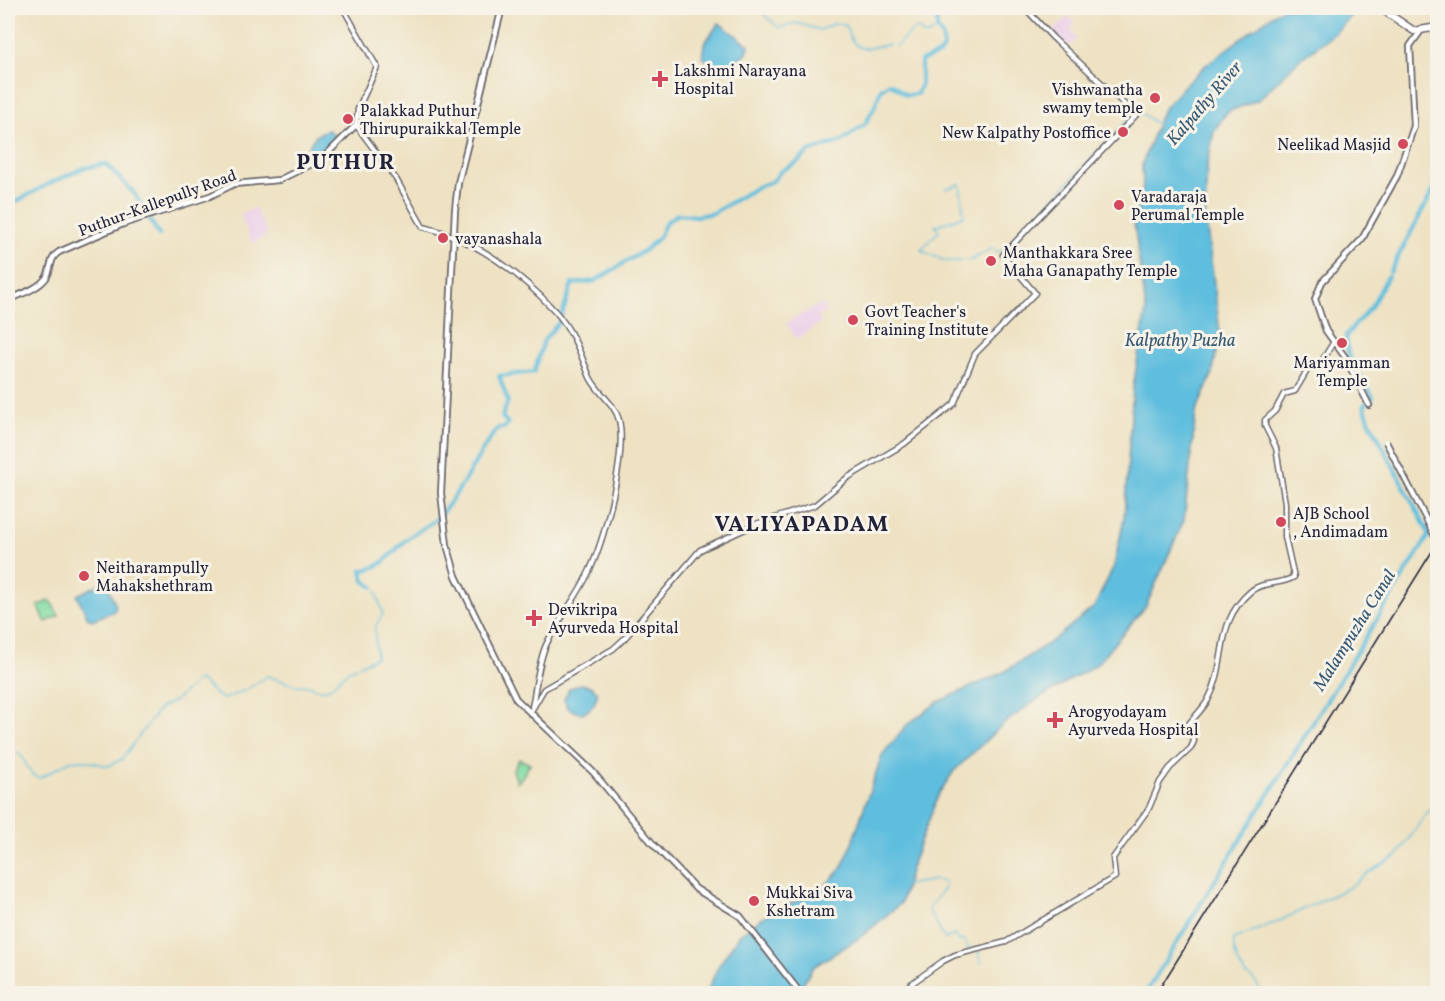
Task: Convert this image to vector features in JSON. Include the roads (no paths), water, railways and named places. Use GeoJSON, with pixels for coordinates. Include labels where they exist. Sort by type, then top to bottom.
{"type":"FeatureCollection","features":[{"type":"Feature","properties":{"kind":"highway"},"geometry":{"type":"LineString","coordinates":[[1380,8],[1409,30],[1420,32],[1437,27]]}},
{"type":"Feature","properties":{"kind":"main road"},"geometry":{"type":"LineString","coordinates":[[502,8],[458,183],[442,501],[447,545],[456,576],[510,690],[593,772],[653,844],[696,889],[731,909],[745,921],[801,993]]}},
{"type":"Feature","properties":{"kind":"main road"},"geometry":{"type":"LineString","coordinates":[[1369,403],[1345,357],[1333,343],[1316,304],[1317,292],[1322,282],[1362,239],[1397,176],[1414,126],[1409,30]]}},
{"type":"Feature","properties":{"kind":"main road"},"geometry":{"type":"LineString","coordinates":[[1410,46],[1420,32]]}},
{"type":"Feature","properties":{"kind":"main road","name":"Puthur-Kallepully Road"},"geometry":{"type":"LineString","coordinates":[[8,300],[41,283],[59,252],[123,224],[210,196],[234,184],[279,180],[322,159],[356,125]]}},
{"type":"Feature","properties":{"kind":"main road"},"geometry":{"type":"LineString","coordinates":[[1386,442],[1437,542]]}},
{"type":"Feature","properties":{"kind":"street"},"geometry":{"type":"LineString","coordinates":[[344,8],[377,67],[358,109],[356,125],[396,179],[423,227],[455,238],[492,256],[547,303],[566,324],[585,362],[589,376],[619,417],[621,442],[616,481],[596,558],[545,647],[531,713]]}},
{"type":"Feature","properties":{"kind":"street"},"geometry":{"type":"LineString","coordinates":[[531,713],[544,689],[613,649],[624,639],[700,550],[756,524],[815,505],[847,478],[904,444],[954,404],[975,354],[1035,293],[1004,255],[1136,115],[1053,38],[1025,8]]}},
{"type":"Feature","properties":{"kind":"street"},"geometry":{"type":"LineString","coordinates":[[897,993],[943,961],[955,955],[1006,942],[1115,877],[1113,858],[1149,808],[1170,768],[1191,748],[1194,741],[1188,725],[1208,700],[1221,655],[1224,631],[1232,612],[1252,590],[1294,577],[1286,544],[1285,503],[1276,448],[1265,426],[1265,420],[1275,411],[1284,394],[1298,389],[1308,369],[1322,362],[1333,343]]}},
{"type":"Feature","properties":{"kind":"water","name":"Kalpathy Puzha"},"geometry":{"type":"Polygon","coordinates":[[[1282,8],[1359,8],[1335,33],[1298,61],[1258,100],[1227,112],[1214,131],[1207,166],[1205,212],[1220,333],[1212,375],[1196,412],[1184,520],[1146,606],[1096,665],[1038,699],[1001,726],[954,771],[939,793],[913,861],[901,903],[861,937],[813,967],[797,993],[706,994],[719,965],[740,934],[768,914],[821,890],[841,869],[882,755],[907,725],[938,702],[1004,672],[1052,641],[1094,607],[1114,566],[1124,519],[1133,387],[1146,310],[1134,223],[1143,187],[1142,164],[1162,111],[1183,87],[1207,64],[1282,8]]]}},
{"type":"Feature","properties":{"kind":"water"},"geometry":{"type":"Polygon","coordinates":[[[719,23],[749,45],[747,53],[726,70],[720,66],[717,69],[702,57],[704,44],[719,23]]]}},
{"type":"Feature","properties":{"kind":"water"},"geometry":{"type":"Polygon","coordinates":[[[329,130],[337,138],[336,141],[314,160],[307,153],[310,145],[317,135],[329,130]]]}},
{"type":"Feature","properties":{"kind":"water"},"geometry":{"type":"Polygon","coordinates":[[[106,581],[116,606],[114,611],[92,620],[88,618],[77,595],[106,581]]]}},
{"type":"Feature","properties":{"kind":"water"},"geometry":{"type":"Polygon","coordinates":[[[580,684],[590,686],[598,692],[594,704],[583,713],[567,707],[564,699],[569,689],[580,684]]]}},
{"type":"Feature","properties":{"kind":"waterway"},"geometry":{"type":"LineString","coordinates":[[757,8],[779,28],[796,23],[820,30],[833,24],[845,25],[850,38],[861,48],[889,45]]}},
{"type":"Feature","properties":{"kind":"waterway"},"geometry":{"type":"LineString","coordinates":[[562,315],[572,284],[595,281],[645,250],[659,237],[666,222],[678,214],[696,216],[713,213],[757,187],[773,181],[781,171],[796,163],[810,151],[842,141],[865,124],[881,89],[890,83],[906,95],[917,94],[921,84],[921,61],[939,54],[944,47],[942,36],[937,29],[937,8]]}},
{"type":"Feature","properties":{"kind":"waterway"},"geometry":{"type":"LineString","coordinates":[[895,47],[913,30],[919,29],[923,35],[929,35],[937,29]]}},
{"type":"Feature","properties":{"kind":"waterway","name":"Kalpathy River"},"geometry":{"type":"LineString","coordinates":[[1137,115],[1140,112],[1159,126]]}},
{"type":"Feature","properties":{"kind":"waterway"},"geometry":{"type":"LineString","coordinates":[[945,189],[960,184],[964,216],[935,226],[939,231],[921,250],[945,261],[971,260],[993,248],[997,252],[1004,250],[1130,118]]}},
{"type":"Feature","properties":{"kind":"waterway"},"geometry":{"type":"LineString","coordinates":[[84,168],[106,164],[134,193],[146,213]]}},
{"type":"Feature","properties":{"kind":"waterway"},"geometry":{"type":"LineString","coordinates":[[58,180],[81,169]]}},
{"type":"Feature","properties":{"kind":"waterway"},"geometry":{"type":"LineString","coordinates":[[8,206],[54,181]]}},
{"type":"Feature","properties":{"kind":"waterway","name":"Malampuzha Canal"},"geometry":{"type":"LineString","coordinates":[[1390,272],[1438,181]]}},
{"type":"Feature","properties":{"kind":"waterway"},"geometry":{"type":"LineString","coordinates":[[149,218],[159,235]]}},
{"type":"Feature","properties":{"kind":"waterway","name":"Malampuzha Canal"},"geometry":{"type":"LineString","coordinates":[[1145,994],[1428,537],[1428,532],[1369,420],[1364,405],[1373,397],[1348,354],[1346,335],[1371,307],[1388,276]]}},
{"type":"Feature","properties":{"kind":"waterway"},"geometry":{"type":"LineString","coordinates":[[373,587],[364,581],[362,570],[370,569],[386,560],[400,545],[435,520],[448,506],[490,438],[498,428],[504,428],[508,423],[502,417],[508,401],[499,376],[534,372],[544,340],[560,321]]}},
{"type":"Feature","properties":{"kind":"waterway"},"geometry":{"type":"LineString","coordinates":[[8,758],[15,752],[21,755],[32,775],[40,778],[70,761],[82,760],[108,766],[122,759],[160,708],[176,700],[198,680],[224,699],[246,690],[267,676],[295,685],[328,689],[348,671],[376,657],[375,628],[383,613],[376,592]]}},
{"type":"Feature","properties":{"kind":"waterway"},"geometry":{"type":"LineString","coordinates":[[1257,994],[1260,990],[1258,986],[1244,972],[1237,960],[1234,939],[1279,921],[1350,887],[1366,874],[1397,856],[1429,810],[1438,805]]}},
{"type":"Feature","properties":{"kind":"waterway"},"geometry":{"type":"LineString","coordinates":[[906,885],[936,880],[945,882],[945,887],[928,909],[945,939],[954,935],[959,941],[964,940],[968,949],[975,948]]}},
{"type":"Feature","properties":{"kind":"waterway"},"geometry":{"type":"LineString","coordinates":[[978,951],[981,963]]}},
{"type":"Feature","properties":{"kind":"railway"},"geometry":{"type":"LineString","coordinates":[[1156,994],[1438,542]]}},
{"type":"Feature","properties":{"kind":"place","name":"Lakshmi Narayana Hospital"},"geometry":{"type":"Point","coordinates":[660,79]}},
{"type":"Feature","properties":{"kind":"place","name":"Vishwanatha swamy temple"},"geometry":{"type":"Point","coordinates":[1155,98]}},
{"type":"Feature","properties":{"kind":"place","name":"Palakkad Puthur Thirupuraikkal Temple"},"geometry":{"type":"Point","coordinates":[348,119]}},
{"type":"Feature","properties":{"kind":"place","name":"New Kalpathy Postoffice"},"geometry":{"type":"Point","coordinates":[1123,132]}},
{"type":"Feature","properties":{"kind":"place","name":"Neelikad Masjid"},"geometry":{"type":"Point","coordinates":[1403,144]}},
{"type":"Feature","properties":{"kind":"place","name":"Varadaraja Perumal Temple"},"geometry":{"type":"Point","coordinates":[1119,205]}},
{"type":"Feature","properties":{"kind":"place","name":"vayanashala"},"geometry":{"type":"Point","coordinates":[443,238]}},
{"type":"Feature","properties":{"kind":"place","name":"Manthakkara Sree Maha Ganapathy Temple"},"geometry":{"type":"Point","coordinates":[991,261]}},
{"type":"Feature","properties":{"kind":"place","name":"Govt Teacher's Training Institute"},"geometry":{"type":"Point","coordinates":[853,320]}},
{"type":"Feature","properties":{"kind":"place","name":"Mariyamman Temple"},"geometry":{"type":"Point","coordinates":[1342,343]}},
{"type":"Feature","properties":{"kind":"place","name":"AJB School , Andimadam"},"geometry":{"type":"Point","coordinates":[1281,522]}},
{"type":"Feature","properties":{"kind":"place","name":"Neitharampully Mahakshethram"},"geometry":{"type":"Point","coordinates":[84,576]}},
{"type":"Feature","properties":{"kind":"place","name":"Devikripa Ayurveda Hospital"},"geometry":{"type":"Point","coordinates":[534,618]}},
{"type":"Feature","properties":{"kind":"place","name":"Arogyodayam Ayurveda Hospital"},"geometry":{"type":"Point","coordinates":[1055,720]}},
{"type":"Feature","properties":{"kind":"place","name":"Mukkai Siva Kshetram"},"geometry":{"type":"Point","coordinates":[754,901]}},
{"type":"Feature","properties":{"kind":"district","name":"PUTHUR"},"geometry":{"type":"Point","coordinates":[346,161]}},
{"type":"Feature","properties":{"kind":"district","name":"VALIYAPADAM"},"geometry":{"type":"Point","coordinates":[802,523]}}]}
